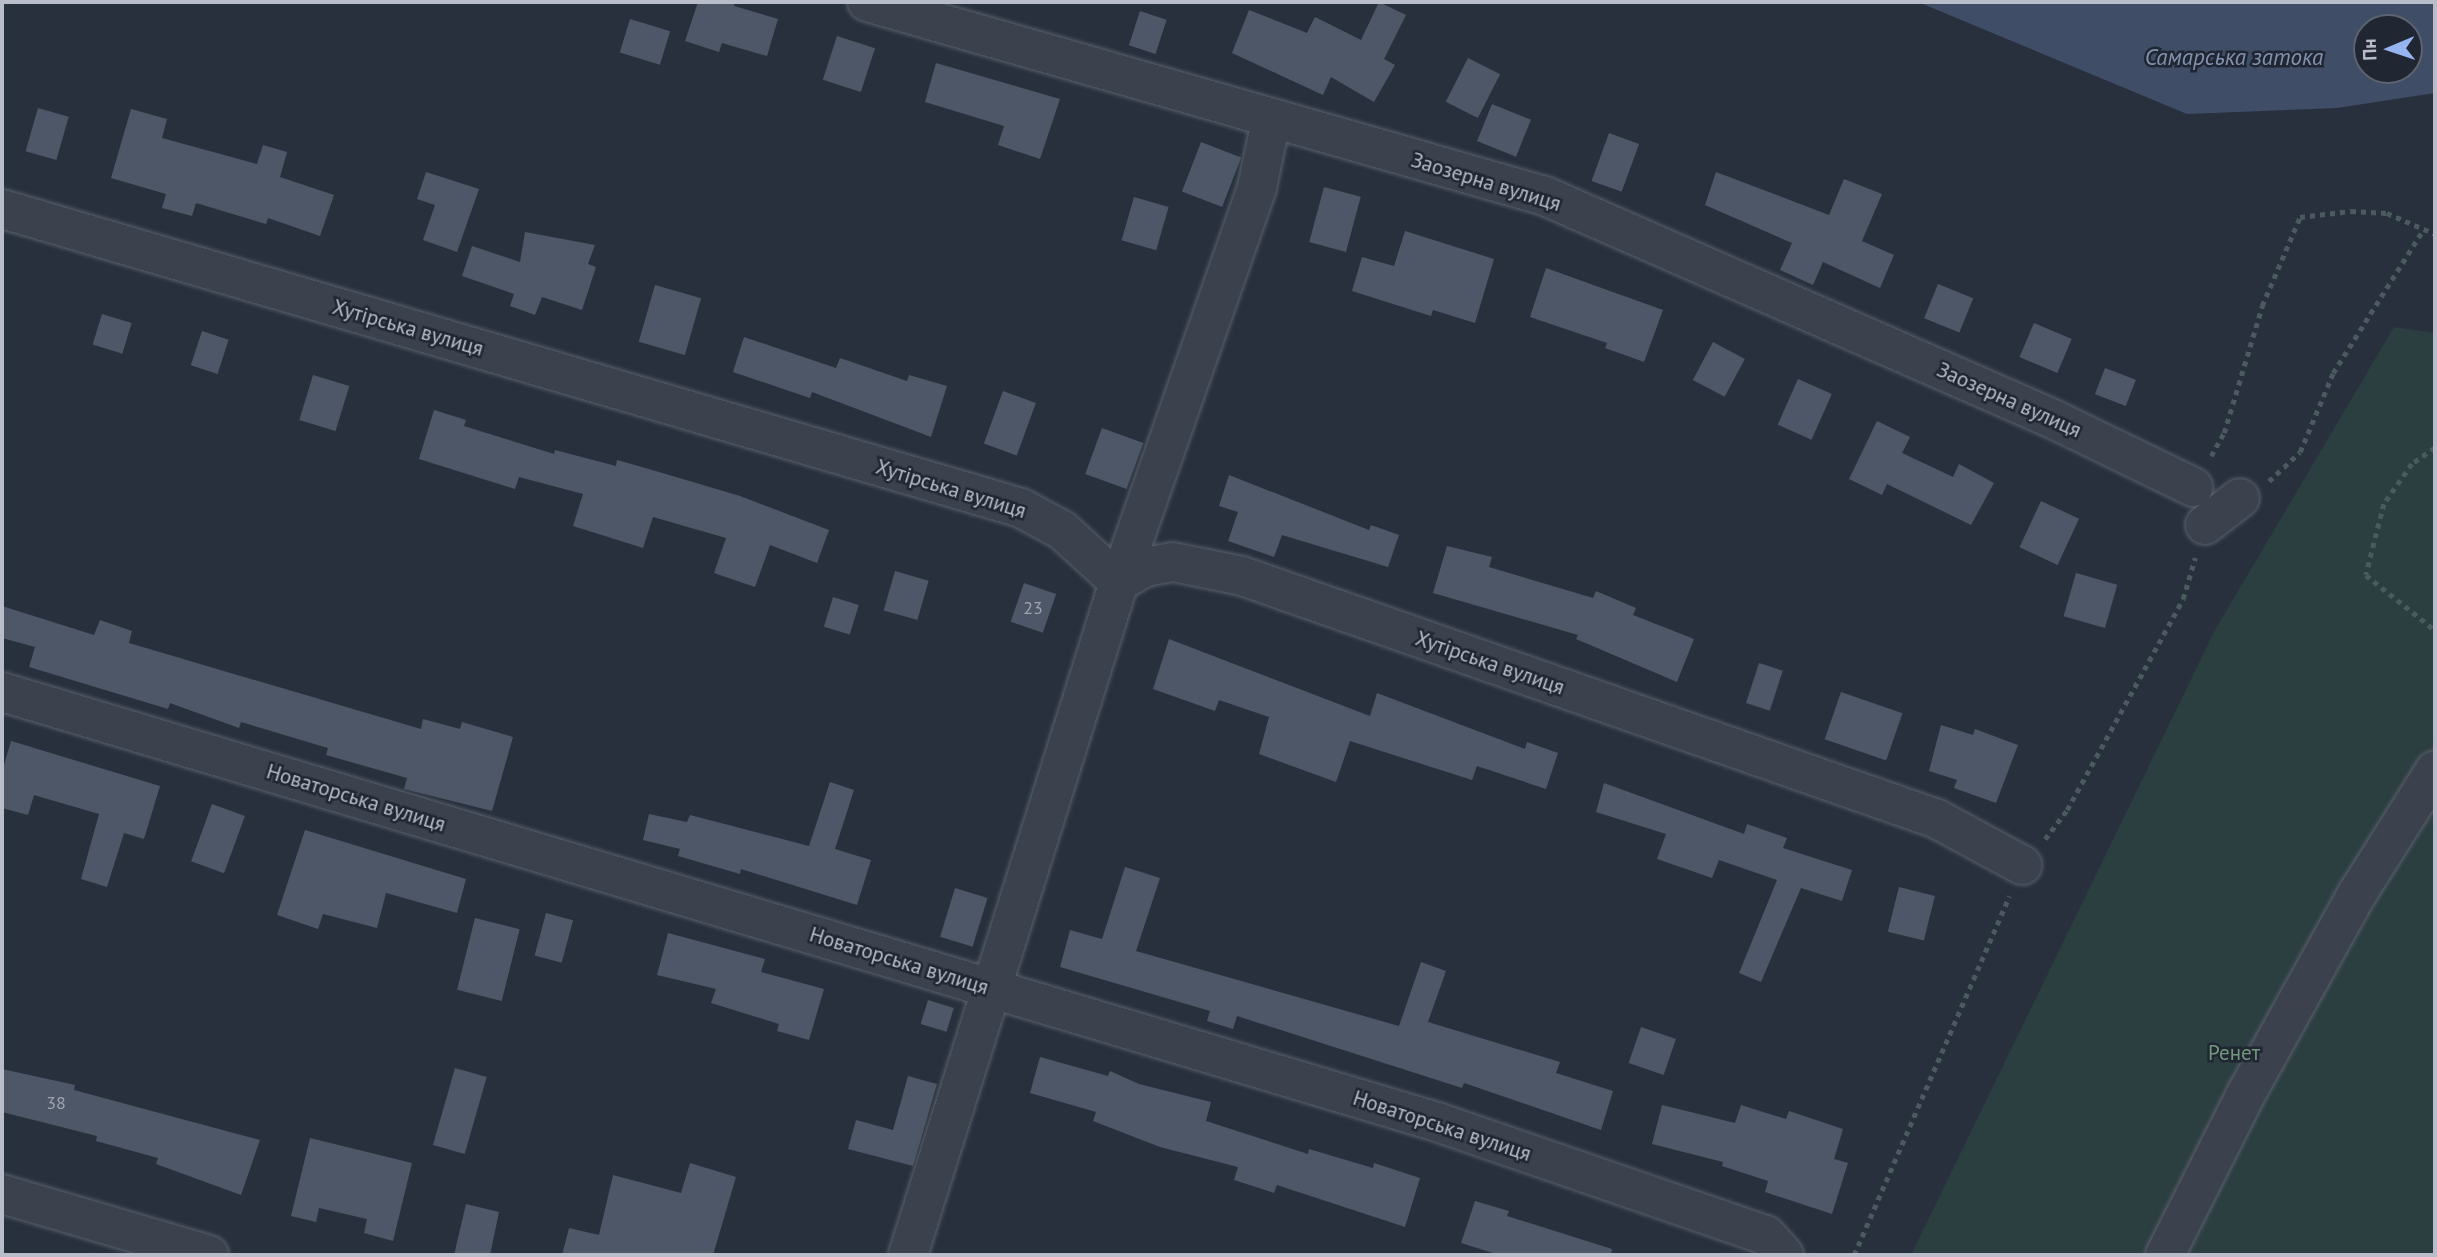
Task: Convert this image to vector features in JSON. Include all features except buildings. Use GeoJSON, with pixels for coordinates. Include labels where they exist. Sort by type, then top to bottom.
{"type":"FeatureCollection","features":[{"type":"Feature","properties":{"kind":"street","name":"Заозерна вулиця"},"geometry":{"type":"LineString","coordinates":[[867,2],[1271,121],[1545,196],[2053,419],[2193,487]]}},
{"type":"Feature","properties":{"kind":"street"},"geometry":{"type":"LineString","coordinates":[[908,1255],[1119,582],[1257,187],[1271,121]]}},
{"type":"Feature","properties":{"kind":"street","name":"Хутірська вулиця"},"geometry":{"type":"LineString","coordinates":[[2,209],[1021,508],[1062,530],[1119,582],[1145,566],[1172,562],[1242,576],[1937,819],[2022,865]]}},
{"type":"Feature","properties":{"kind":"street"},"geometry":{"type":"LineString","coordinates":[[2206,525],[2240,498]]}},
{"type":"Feature","properties":{"kind":"street","name":"Новаторська вулиця"},"geometry":{"type":"LineString","coordinates":[[2,692],[1450,1127],[1766,1235],[1784,1255]]}},
{"type":"Feature","properties":{"kind":"street"},"geometry":{"type":"LineString","coordinates":[[2165,1255],[2278,1035],[2357,894],[2435,770]]}},
{"type":"Feature","properties":{"kind":"street"},"geometry":{"type":"LineString","coordinates":[[2,1194],[209,1255]]}},
{"type":"Feature","properties":{"kind":"path"},"geometry":{"type":"LineString","coordinates":[[2193,487],[2224,433],[2262,306],[2300,217],[2351,211],[2387,213],[2435,234]]}},
{"type":"Feature","properties":{"kind":"path"},"geometry":{"type":"LineString","coordinates":[[2240,498],[2268,482],[2300,452],[2333,373],[2423,230]]}},
{"type":"Feature","properties":{"kind":"path"},"geometry":{"type":"LineString","coordinates":[[2435,448],[2412,464],[2384,504],[2366,575],[2435,630]]}},
{"type":"Feature","properties":{"kind":"path"},"geometry":{"type":"LineString","coordinates":[[1854,1255],[2022,865],[2067,810],[2183,599],[2206,525]]}},
{"type":"Feature","properties":{"kind":"green space","name":"Ренет"},"geometry":{"type":"Polygon","coordinates":[[[2394,327],[2435,333],[2435,1255],[1911,1255],[2215,630],[2394,327]]]}},
{"type":"Feature","properties":{"kind":"water","name":"Самарська затока"},"geometry":{"type":"Polygon","coordinates":[[[1918,2],[2435,2],[2435,93],[2337,108],[2187,114],[1918,2]]]}}]}
